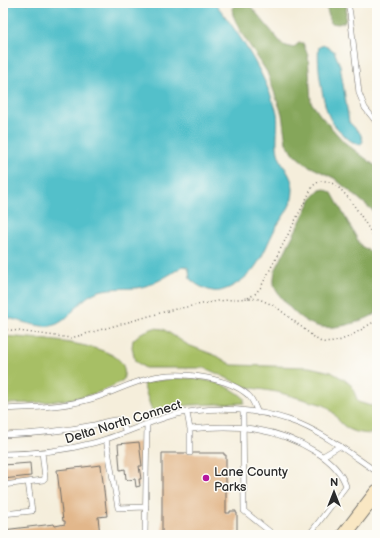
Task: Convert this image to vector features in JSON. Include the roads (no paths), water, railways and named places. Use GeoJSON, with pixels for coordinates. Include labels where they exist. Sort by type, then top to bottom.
{"type":"FeatureCollection","features":[{"type":"Feature","properties":{"kind":"street"},"geometry":{"type":"LineString","coordinates":[[344,535],[377,492]]}},
{"type":"Feature","properties":{"kind":"lane"},"geometry":{"type":"LineString","coordinates":[[348,3],[359,93],[365,108],[377,123]]}},
{"type":"Feature","properties":{"kind":"lane"},"geometry":{"type":"LineString","coordinates":[[3,409],[59,405],[90,400],[138,382],[160,376],[175,375],[200,376],[216,379],[233,386],[247,394],[258,413]]}},
{"type":"Feature","properties":{"kind":"lane","name":"Delta North Connect"},"geometry":{"type":"LineString","coordinates":[[3,454],[61,450],[106,439],[173,415],[198,410],[224,409],[277,416],[300,424],[328,438],[377,472]]}},
{"type":"Feature","properties":{"kind":"lane"},"geometry":{"type":"LineString","coordinates":[[243,411],[244,511],[274,535]]}},
{"type":"Feature","properties":{"kind":"lane"},"geometry":{"type":"LineString","coordinates":[[187,413],[190,428],[190,453]]}},
{"type":"Feature","properties":{"kind":"lane"},"geometry":{"type":"LineString","coordinates":[[3,435],[54,431],[117,420],[121,420],[126,432]]}},
{"type":"Feature","properties":{"kind":"lane"},"geometry":{"type":"LineString","coordinates":[[145,535],[147,424]]}},
{"type":"Feature","properties":{"kind":"lane"},"geometry":{"type":"LineString","coordinates":[[190,428],[215,426],[243,427],[273,433],[309,448],[333,464],[346,486],[309,535]]}},
{"type":"Feature","properties":{"kind":"lane"},"geometry":{"type":"LineString","coordinates":[[106,439],[118,508],[146,507]]}},
{"type":"Feature","properties":{"kind":"lane"},"geometry":{"type":"LineString","coordinates":[[322,456],[340,446]]}},
{"type":"Feature","properties":{"kind":"lane"},"geometry":{"type":"LineString","coordinates":[[3,485],[42,481],[45,478],[42,452]]}},
{"type":"Feature","properties":{"kind":"lane"},"geometry":{"type":"LineString","coordinates":[[3,514],[32,511],[28,482]]}},
{"type":"Feature","properties":{"kind":"water"},"geometry":{"type":"Polygon","coordinates":[[[3,3],[215,3],[246,47],[266,83],[277,113],[278,153],[289,175],[293,189],[293,195],[289,206],[275,229],[261,258],[248,275],[240,282],[220,291],[212,291],[193,282],[190,279],[189,270],[187,267],[183,266],[161,280],[149,285],[136,288],[104,290],[94,293],[82,301],[58,324],[51,326],[34,325],[3,316],[3,3]]]}},
{"type":"Feature","properties":{"kind":"water"},"geometry":{"type":"Polygon","coordinates":[[[324,45],[334,51],[340,65],[349,122],[360,133],[363,141],[361,144],[354,143],[337,128],[331,120],[325,106],[318,63],[319,47],[324,45]]]}},
{"type":"Feature","properties":{"kind":"place","name":"Lane County Parks"},"geometry":{"type":"Point","coordinates":[206,478]}}]}
